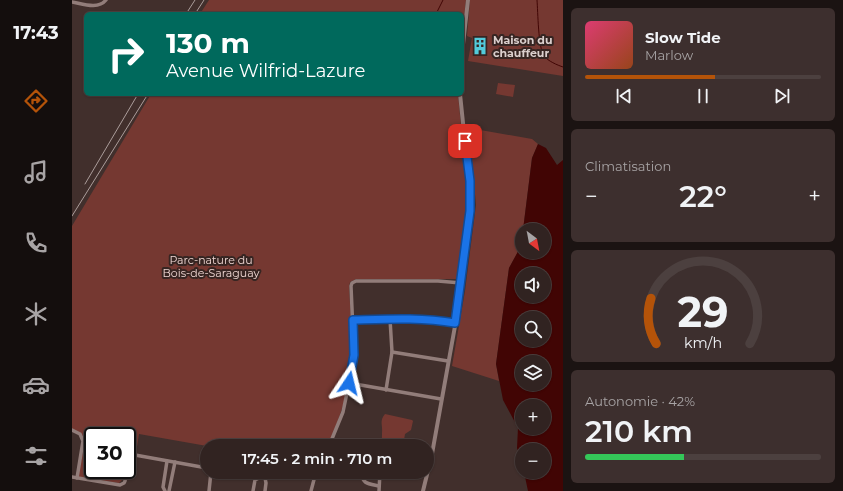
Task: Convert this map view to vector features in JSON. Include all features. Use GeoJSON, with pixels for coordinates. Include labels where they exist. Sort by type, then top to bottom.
{"type":"FeatureCollection","features":[{"type":"Feature","properties":{"kind":"street"},"geometry":{"type":"LineString","coordinates":[[72,2],[98,6],[103,4],[106,0]]}},
{"type":"Feature","properties":{"kind":"street"},"geometry":{"type":"LineString","coordinates":[[464,40],[468,0]]}},
{"type":"Feature","properties":{"kind":"street"},"geometry":{"type":"LineString","coordinates":[[423,491],[432,454],[455,323],[469,227],[469,174],[460,96]]}},
{"type":"Feature","properties":{"kind":"street"},"geometry":{"type":"LineString","coordinates":[[332,439],[343,412],[354,355],[352,284],[356,281],[438,280],[461,283]]}},
{"type":"Feature","properties":{"kind":"street"},"geometry":{"type":"LineString","coordinates":[[386,390],[392,352],[390,319]]}},
{"type":"Feature","properties":{"kind":"street"},"geometry":{"type":"LineString","coordinates":[[353,320],[432,319],[455,323]]}},
{"type":"Feature","properties":{"kind":"street"},"geometry":{"type":"LineString","coordinates":[[392,352],[448,361]]}},
{"type":"Feature","properties":{"kind":"street"},"geometry":{"type":"LineString","coordinates":[[349,383],[441,400]]}},
{"type":"Feature","properties":{"kind":"street"},"geometry":{"type":"LineString","coordinates":[[72,430],[80,434],[83,441],[77,478]]}},
{"type":"Feature","properties":{"kind":"street"},"geometry":{"type":"LineString","coordinates":[[72,477],[120,485],[125,481],[129,460],[133,456],[200,467]]}},
{"type":"Feature","properties":{"kind":"street"},"geometry":{"type":"LineString","coordinates":[[165,491],[163,487],[167,461]]}},
{"type":"Feature","properties":{"kind":"street"},"geometry":{"type":"LineString","coordinates":[[169,491],[175,462]]}},
{"type":"Feature","properties":{"kind":"street"},"geometry":{"type":"LineString","coordinates":[[254,491],[255,480],[265,478],[265,491]]}},
{"type":"Feature","properties":{"kind":"street"},"geometry":{"type":"LineString","coordinates":[[209,491],[211,479]]}},
{"type":"Feature","properties":{"kind":"street"},"geometry":{"type":"LineString","coordinates":[[311,491],[314,479]]}},
{"type":"Feature","properties":{"kind":"street"},"geometry":{"type":"LineString","coordinates":[[363,479],[364,482],[379,486]]}},
{"type":"Feature","properties":{"kind":"street"},"geometry":{"type":"LineString","coordinates":[[379,491],[380,479]]}},
{"type":"Feature","properties":{"kind":"green space"},"geometry":{"type":"Polygon","coordinates":[[[209,0],[466,0],[464,18],[464,12],[201,12],[209,0]]]}},
{"type":"Feature","properties":{"kind":"green space"},"geometry":{"type":"Polygon","coordinates":[[[470,0],[563,0],[563,76],[468,61],[472,38],[467,36],[470,0]]]}},
{"type":"Feature","properties":{"kind":"green space"},"geometry":{"type":"Polygon","coordinates":[[[498,83],[515,85],[513,97],[496,94],[498,83]]]}},
{"type":"Feature","properties":{"kind":"green space","name":"Parc-nature du Bois-de-Saraguay"},"geometry":{"type":"Polygon","coordinates":[[[150,96],[458,96],[468,202],[465,240],[459,279],[356,279],[350,282],[349,287],[353,343],[351,372],[343,405],[330,439],[200,439],[200,445],[139,434],[136,453],[136,427],[84,427],[84,439],[81,433],[72,429],[72,226],[150,96]]]}},
{"type":"Feature","properties":{"kind":"green space"},"geometry":{"type":"Polygon","coordinates":[[[469,128],[532,139],[538,144],[532,158],[524,223],[515,223],[515,257],[509,268],[496,364],[499,381],[452,366],[465,291],[476,205],[469,128]]]}},
{"type":"Feature","properties":{"kind":"green space"},"geometry":{"type":"Polygon","coordinates":[[[385,414],[412,420],[411,430],[405,434],[404,439],[382,439],[383,416],[385,414]]]}},
{"type":"Feature","properties":{"kind":"green space","name":"Parc-nature du Bois-de-Saraguay"},"geometry":{"type":"Polygon","coordinates":[[[84,446],[84,478],[78,477],[84,446]]]}},
{"type":"Feature","properties":{"kind":"green space","name":"Parc-nature du Bois-de-Saraguay"},"geometry":{"type":"Polygon","coordinates":[[[92,479],[123,479],[119,483],[92,479]]]}},
{"type":"Feature","properties":{"kind":"shaded area"},"geometry":{"type":"Polygon","coordinates":[[[538,144],[546,148],[557,165],[563,160],[563,491],[528,491],[525,479],[551,479],[551,443],[517,443],[518,435],[551,435],[551,399],[515,399],[515,422],[503,400],[496,364],[509,268],[515,257],[515,259],[551,259],[551,223],[524,223],[532,158],[538,144]]]}},
{"type":"Feature","properties":{"kind":"waterway"},"geometry":{"type":"LineString","coordinates":[[437,12],[443,0]]}},
{"type":"Feature","properties":{"kind":"waterway"},"geometry":{"type":"LineString","coordinates":[[537,0],[539,37],[542,52],[548,60],[563,67]]}},
{"type":"Feature","properties":{"kind":"tram line"},"geometry":{"type":"LineString","coordinates":[[187,12],[195,0]]}},
{"type":"Feature","properties":{"kind":"tram line"},"geometry":{"type":"LineString","coordinates":[[196,12],[204,0]]}},
{"type":"Feature","properties":{"kind":"tram line"},"geometry":{"type":"LineString","coordinates":[[85,184],[137,96]]}},
{"type":"Feature","properties":{"kind":"tram line"},"geometry":{"type":"LineString","coordinates":[[72,216],[147,96]]}},
{"type":"Feature","properties":{"kind":"place","name":"Maison du chauffeur"},"geometry":{"type":"Point","coordinates":[480,46]}},
{"type":"Feature","properties":{"kind":"route"},"geometry":{"type":"LineString","coordinates":[[349,383],[354,355],[353,320],[412,318],[432,319],[455,323],[470,211],[470,181],[465,141]]}}]}
